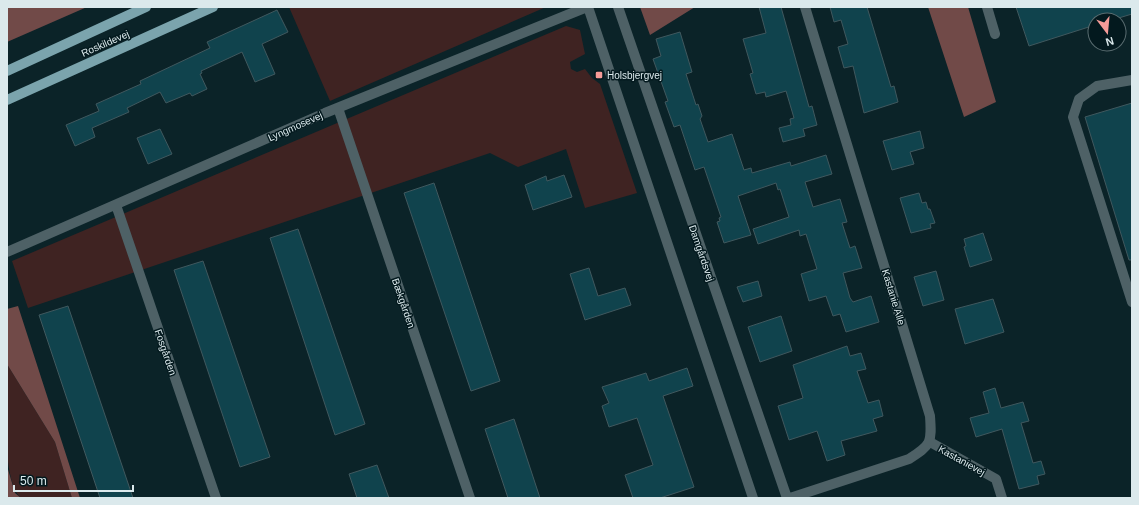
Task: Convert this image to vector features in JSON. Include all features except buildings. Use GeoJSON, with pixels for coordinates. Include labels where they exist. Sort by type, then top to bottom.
{"type":"FeatureCollection","features":[{"type":"Feature","properties":{"kind":"main road","name":"Roskildevej"},"geometry":{"type":"LineString","coordinates":[[7,71],[146,7]]}},
{"type":"Feature","properties":{"kind":"main road","name":"Roskildevej"},"geometry":{"type":"LineString","coordinates":[[7,100],[212,7]]}},
{"type":"Feature","properties":{"kind":"street","name":"Lyngmosevej"},"geometry":{"type":"LineString","coordinates":[[7,252],[338,108],[587,7]]}},
{"type":"Feature","properties":{"kind":"street"},"geometry":{"type":"LineString","coordinates":[[587,7],[753,498]]}},
{"type":"Feature","properties":{"kind":"street","name":"Damgårdsvej"},"geometry":{"type":"LineString","coordinates":[[618,7],[788,498]]}},
{"type":"Feature","properties":{"kind":"street","name":"Kastanie Alle"},"geometry":{"type":"LineString","coordinates":[[805,7],[930,416],[930,442]]}},
{"type":"Feature","properties":{"kind":"street"},"geometry":{"type":"LineString","coordinates":[[987,7],[995,34]]}},
{"type":"Feature","properties":{"kind":"street"},"geometry":{"type":"LineString","coordinates":[[1132,80],[1097,86],[1079,99],[1073,117],[1132,302]]}},
{"type":"Feature","properties":{"kind":"street","name":"Bækgården"},"geometry":{"type":"LineString","coordinates":[[338,108],[470,498]]}},
{"type":"Feature","properties":{"kind":"street","name":"Fosgården"},"geometry":{"type":"LineString","coordinates":[[116,205],[216,498]]}},
{"type":"Feature","properties":{"kind":"street"},"geometry":{"type":"LineString","coordinates":[[788,498],[909,459],[925,449],[930,442]]}},
{"type":"Feature","properties":{"kind":"street","name":"Kastanievej"},"geometry":{"type":"LineString","coordinates":[[930,442],[996,478],[1002,498]]}},
{"type":"Feature","properties":{"kind":"shaded area"},"geometry":{"type":"Polygon","coordinates":[[[7,7],[87,7],[7,42],[7,7]]]}},
{"type":"Feature","properties":{"kind":"shaded area"},"geometry":{"type":"Polygon","coordinates":[[[289,7],[546,7],[330,101],[289,7]]]}},
{"type":"Feature","properties":{"kind":"shaded area"},"geometry":{"type":"Polygon","coordinates":[[[640,7],[695,7],[650,35],[640,7]]]}},
{"type":"Feature","properties":{"kind":"shaded area"},"geometry":{"type":"Polygon","coordinates":[[[928,7],[968,7],[996,102],[964,117],[928,7]]]}},
{"type":"Feature","properties":{"kind":"shaded area"},"geometry":{"type":"Polygon","coordinates":[[[566,26],[580,30],[585,54],[570,62],[571,69],[577,72],[585,69],[592,78],[600,84],[637,193],[585,208],[566,149],[518,167],[490,153],[28,308],[12,261],[566,26]]]}},
{"type":"Feature","properties":{"kind":"shaded area"},"geometry":{"type":"Polygon","coordinates":[[[18,306],[80,498],[72,498],[55,442],[7,364],[7,309],[18,306]]]}},
{"type":"Feature","properties":{"kind":"shaded area"},"geometry":{"type":"Polygon","coordinates":[[[7,364],[55,442],[72,498],[21,498],[14,488],[7,455],[7,364]]]}},
{"type":"Feature","properties":{"kind":"shaded area"},"geometry":{"type":"Polygon","coordinates":[[[7,466],[15,493],[21,498],[7,498],[7,466]]]}},
{"type":"Feature","properties":{"kind":"place","name":"Holsbjergvej"},"geometry":{"type":"Point","coordinates":[599,75]}}]}
